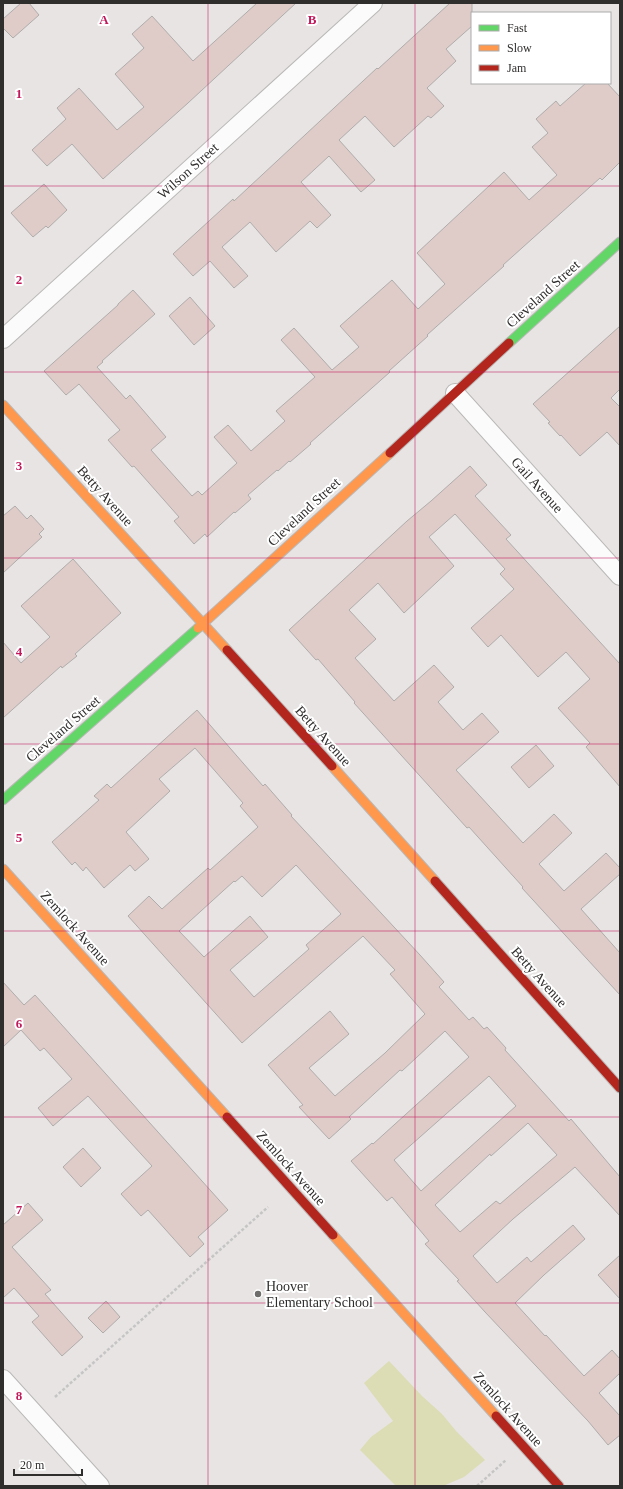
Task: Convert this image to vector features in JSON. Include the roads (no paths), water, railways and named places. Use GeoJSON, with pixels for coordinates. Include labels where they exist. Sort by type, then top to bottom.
{"type":"FeatureCollection","features":[{"type":"Feature","properties":{"kind":"street","name":"Wilson Street"},"geometry":{"type":"LineString","coordinates":[[3,339],[373,3]]}},
{"type":"Feature","properties":{"kind":"street","name":"Cleveland Street"},"geometry":{"type":"LineString","coordinates":[[3,800],[203,623],[620,242]]}},
{"type":"Feature","properties":{"kind":"street","name":"Gail Avenue"},"geometry":{"type":"LineString","coordinates":[[455,393],[620,576]]}},
{"type":"Feature","properties":{"kind":"street","name":"Betty Avenue"},"geometry":{"type":"LineString","coordinates":[[3,405],[203,623],[620,1088]]}},
{"type":"Feature","properties":{"kind":"street","name":"Zemlock Avenue"},"geometry":{"type":"LineString","coordinates":[[3,869],[559,1486]]}},
{"type":"Feature","properties":{"kind":"street"},"geometry":{"type":"LineString","coordinates":[[3,1379],[100,1486]]}},
{"type":"Feature","properties":{"kind":"place","name":"Hoover Elementary School"},"geometry":{"type":"Point","coordinates":[258,1294]}}]}
